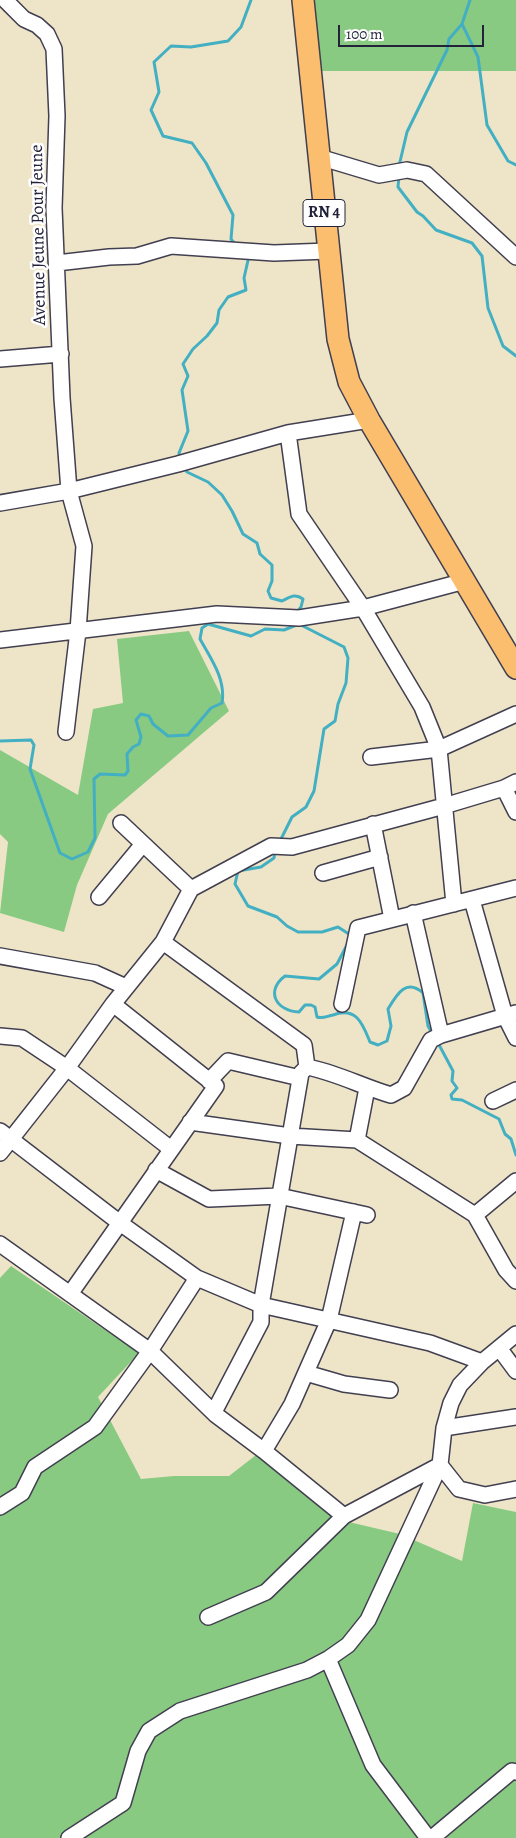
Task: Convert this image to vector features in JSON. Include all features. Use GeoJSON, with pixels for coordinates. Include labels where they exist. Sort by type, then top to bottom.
{"type":"FeatureCollection","features":[{"type":"Feature","properties":{"kind":"highway","name":"RN 4"},"geometry":{"type":"LineString","coordinates":[[303,0],[338,339],[349,382],[369,420],[516,668]]}},
{"type":"Feature","properties":{"kind":"street","name":"Avenue Jeune Pour Jeune"},"geometry":{"type":"LineString","coordinates":[[5,0],[24,18],[38,25],[47,34],[54,49],[57,116],[54,208],[62,398],[69,492],[84,546],[78,631],[66,732]]}},
{"type":"Feature","properties":{"kind":"street"},"geometry":{"type":"LineString","coordinates":[[319,157],[379,175],[407,170],[426,174],[516,257]]}},
{"type":"Feature","properties":{"kind":"street"},"geometry":{"type":"LineString","coordinates":[[57,263],[137,256],[171,246],[274,253],[328,251]]}},
{"type":"Feature","properties":{"kind":"street"},"geometry":{"type":"LineString","coordinates":[[0,359],[61,354]]}},
{"type":"Feature","properties":{"kind":"street"},"geometry":{"type":"LineString","coordinates":[[0,503],[69,492],[288,433],[369,420]]}},
{"type":"Feature","properties":{"kind":"street"},"geometry":{"type":"LineString","coordinates":[[288,433],[299,514],[363,608],[422,707],[440,748],[454,904]]}},
{"type":"Feature","properties":{"kind":"street"},"geometry":{"type":"LineString","coordinates":[[0,640],[216,614],[295,619],[363,608],[465,581]]}},
{"type":"Feature","properties":{"kind":"street"},"geometry":{"type":"LineString","coordinates":[[371,757],[440,748],[516,714]]}},
{"type":"Feature","properties":{"kind":"street"},"geometry":{"type":"LineString","coordinates":[[0,1153],[6,1135],[67,1068],[113,1004],[163,942],[191,889],[277,846],[292,847],[444,806],[510,785],[516,812]]}},
{"type":"Feature","properties":{"kind":"street"},"geometry":{"type":"LineString","coordinates":[[121,823],[191,889]]}},
{"type":"Feature","properties":{"kind":"street"},"geometry":{"type":"LineString","coordinates":[[373,824],[392,918]]}},
{"type":"Feature","properties":{"kind":"street"},"geometry":{"type":"LineString","coordinates":[[99,897],[143,844]]}},
{"type":"Feature","properties":{"kind":"street"},"geometry":{"type":"LineString","coordinates":[[323,873],[380,857]]}},
{"type":"Feature","properties":{"kind":"street"},"geometry":{"type":"LineString","coordinates":[[342,1004],[358,928],[516,888]]}},
{"type":"Feature","properties":{"kind":"street"},"geometry":{"type":"LineString","coordinates":[[472,900],[510,1014],[516,1038]]}},
{"type":"Feature","properties":{"kind":"street"},"geometry":{"type":"LineString","coordinates":[[413,913],[437,1037]]}},
{"type":"Feature","properties":{"kind":"street"},"geometry":{"type":"LineString","coordinates":[[163,942],[304,1045],[303,1072],[261,1305],[261,1322],[214,1412]]}},
{"type":"Feature","properties":{"kind":"street"},"geometry":{"type":"LineString","coordinates":[[0,956],[96,973],[126,987]]}},
{"type":"Feature","properties":{"kind":"street"},"geometry":{"type":"LineString","coordinates":[[70,1294],[216,1086],[113,1004]]}},
{"type":"Feature","properties":{"kind":"street"},"geometry":{"type":"LineString","coordinates":[[209,1081],[228,1061],[303,1072],[316,1069],[391,1095],[404,1088],[437,1037],[510,1014]]}},
{"type":"Feature","properties":{"kind":"street"},"geometry":{"type":"LineString","coordinates":[[0,1036],[22,1038],[67,1068],[171,1150]]}},
{"type":"Feature","properties":{"kind":"street"},"geometry":{"type":"LineString","coordinates":[[357,1140],[367,1088]]}},
{"type":"Feature","properties":{"kind":"street"},"geometry":{"type":"LineString","coordinates":[[493,1101],[516,1090]]}},
{"type":"Feature","properties":{"kind":"street"},"geometry":{"type":"LineString","coordinates":[[190,1122],[290,1136],[357,1140],[475,1215],[506,1270],[516,1281]]}},
{"type":"Feature","properties":{"kind":"street"},"geometry":{"type":"LineString","coordinates":[[6,1135],[120,1223],[197,1278],[261,1305],[430,1343],[482,1362]]}},
{"type":"Feature","properties":{"kind":"street"},"geometry":{"type":"LineString","coordinates":[[156,1170],[209,1199],[280,1196],[361,1213],[329,1320],[292,1404],[264,1451]]}},
{"type":"Feature","properties":{"kind":"street"},"geometry":{"type":"LineString","coordinates":[[475,1215],[516,1181]]}},
{"type":"Feature","properties":{"kind":"street"},"geometry":{"type":"LineString","coordinates":[[0,1244],[150,1351],[214,1412],[344,1516]]}},
{"type":"Feature","properties":{"kind":"street"},"geometry":{"type":"LineString","coordinates":[[0,1507],[22,1493],[35,1467],[95,1427],[150,1351],[197,1278]]}},
{"type":"Feature","properties":{"kind":"street"},"geometry":{"type":"LineString","coordinates":[[69,1838],[89,1833],[123,1803],[138,1751],[149,1731],[180,1711],[307,1670],[328,1659],[348,1645],[368,1620],[440,1465],[444,1428],[451,1403],[460,1385],[482,1362],[516,1334]]}},
{"type":"Feature","properties":{"kind":"street"},"geometry":{"type":"LineString","coordinates":[[499,1348],[516,1371]]}},
{"type":"Feature","properties":{"kind":"street"},"geometry":{"type":"LineString","coordinates":[[306,1373],[344,1384],[390,1390]]}},
{"type":"Feature","properties":{"kind":"street"},"geometry":{"type":"LineString","coordinates":[[444,1428],[516,1417]]}},
{"type":"Feature","properties":{"kind":"street"},"geometry":{"type":"LineString","coordinates":[[440,1465],[459,1489],[485,1495],[516,1489]]}},
{"type":"Feature","properties":{"kind":"street"},"geometry":{"type":"LineString","coordinates":[[208,1616],[266,1592],[344,1516],[440,1465]]}},
{"type":"Feature","properties":{"kind":"street"},"geometry":{"type":"LineString","coordinates":[[328,1659],[373,1765],[428,1838]]}},
{"type":"Feature","properties":{"kind":"street"},"geometry":{"type":"LineString","coordinates":[[432,1838],[512,1771],[516,1772]]}},
{"type":"Feature","properties":{"kind":"green space"},"geometry":{"type":"Polygon","coordinates":[[[311,0],[516,0],[516,71],[321,71],[311,0]]]}},
{"type":"Feature","properties":{"kind":"green space"},"geometry":{"type":"Polygon","coordinates":[[[189,631],[229,711],[108,814],[77,885],[64,932],[0,913],[8,842],[0,834],[0,750],[78,795],[93,709],[123,703],[117,639],[189,631]]]}},
{"type":"Feature","properties":{"kind":"green space"},"geometry":{"type":"Polygon","coordinates":[[[11,1266],[139,1353],[98,1397],[141,1479],[174,1476],[229,1476],[256,1455],[336,1519],[400,1534],[462,1561],[473,1503],[516,1512],[516,1838],[0,1838],[0,1278],[11,1266]]]}},
{"type":"Feature","properties":{"kind":"waterway"},"geometry":{"type":"LineString","coordinates":[[236,245],[231,239],[233,215],[206,163],[192,143],[163,136],[151,110],[159,92],[154,62],[171,46],[191,47],[228,41],[241,27],[251,0]]}},
{"type":"Feature","properties":{"kind":"waterway"},"geometry":{"type":"LineString","coordinates":[[399,166],[407,132],[447,50],[449,39],[462,24],[470,0]]}},
{"type":"Feature","properties":{"kind":"waterway"},"geometry":{"type":"LineString","coordinates":[[462,24],[478,57],[487,125],[508,161],[516,165]]}},
{"type":"Feature","properties":{"kind":"waterway"},"geometry":{"type":"LineString","coordinates":[[399,176],[398,187],[417,212],[436,230],[472,243],[482,256],[488,308],[503,346],[516,356]]}},
{"type":"Feature","properties":{"kind":"waterway"},"geometry":{"type":"LineString","coordinates":[[181,460],[179,453],[188,431],[182,390],[188,376],[183,364],[193,349],[217,323],[219,310],[228,297],[246,290],[244,278],[249,256]]}},
{"type":"Feature","properties":{"kind":"waterway"},"geometry":{"type":"LineString","coordinates":[[185,468],[187,472],[208,482],[222,495],[243,534],[257,543],[260,554],[272,565],[272,581],[268,591],[271,598],[282,601],[295,596],[303,599],[301,607],[296,613]]}},
{"type":"Feature","properties":{"kind":"waterway"},"geometry":{"type":"LineString","coordinates":[[0,741],[31,740],[34,745],[30,769],[60,853],[72,859],[88,852],[95,838],[94,779],[100,774],[125,775],[128,771],[127,754],[133,747],[139,744],[141,737],[136,720],[141,714],[149,716],[153,724],[168,736],[188,735],[211,708],[222,703],[223,694],[220,677],[200,639],[202,628],[208,624],[251,636],[265,629],[284,630],[299,624]]}},
{"type":"Feature","properties":{"kind":"waterway"},"geometry":{"type":"LineString","coordinates":[[280,841],[292,817],[306,807],[314,791],[324,729],[335,721],[338,704],[346,683],[348,658],[344,647],[299,624]]}},
{"type":"Feature","properties":{"kind":"waterway"},"geometry":{"type":"LineString","coordinates":[[275,851],[274,858],[261,867],[238,871],[235,884],[248,906],[277,917],[287,926],[298,932],[322,932],[338,927],[352,936]]}},
{"type":"Feature","properties":{"kind":"waterway"},"geometry":{"type":"LineString","coordinates":[[349,941],[337,964],[319,979],[285,976],[276,988],[275,994],[279,1004],[291,1011],[299,1012],[305,1005],[311,1005],[315,1007],[317,1017],[319,1018],[341,1013],[353,1015],[362,1024],[370,1042],[378,1045],[387,1041],[391,1026],[388,1009],[399,993],[412,987],[423,993],[428,1026],[432,1033]]}},
{"type":"Feature","properties":{"kind":"waterway"},"geometry":{"type":"LineString","coordinates":[[437,1041],[453,1071],[452,1081],[457,1088],[451,1095],[452,1099],[462,1100],[499,1119],[505,1134],[511,1139],[516,1155]]}}]}
